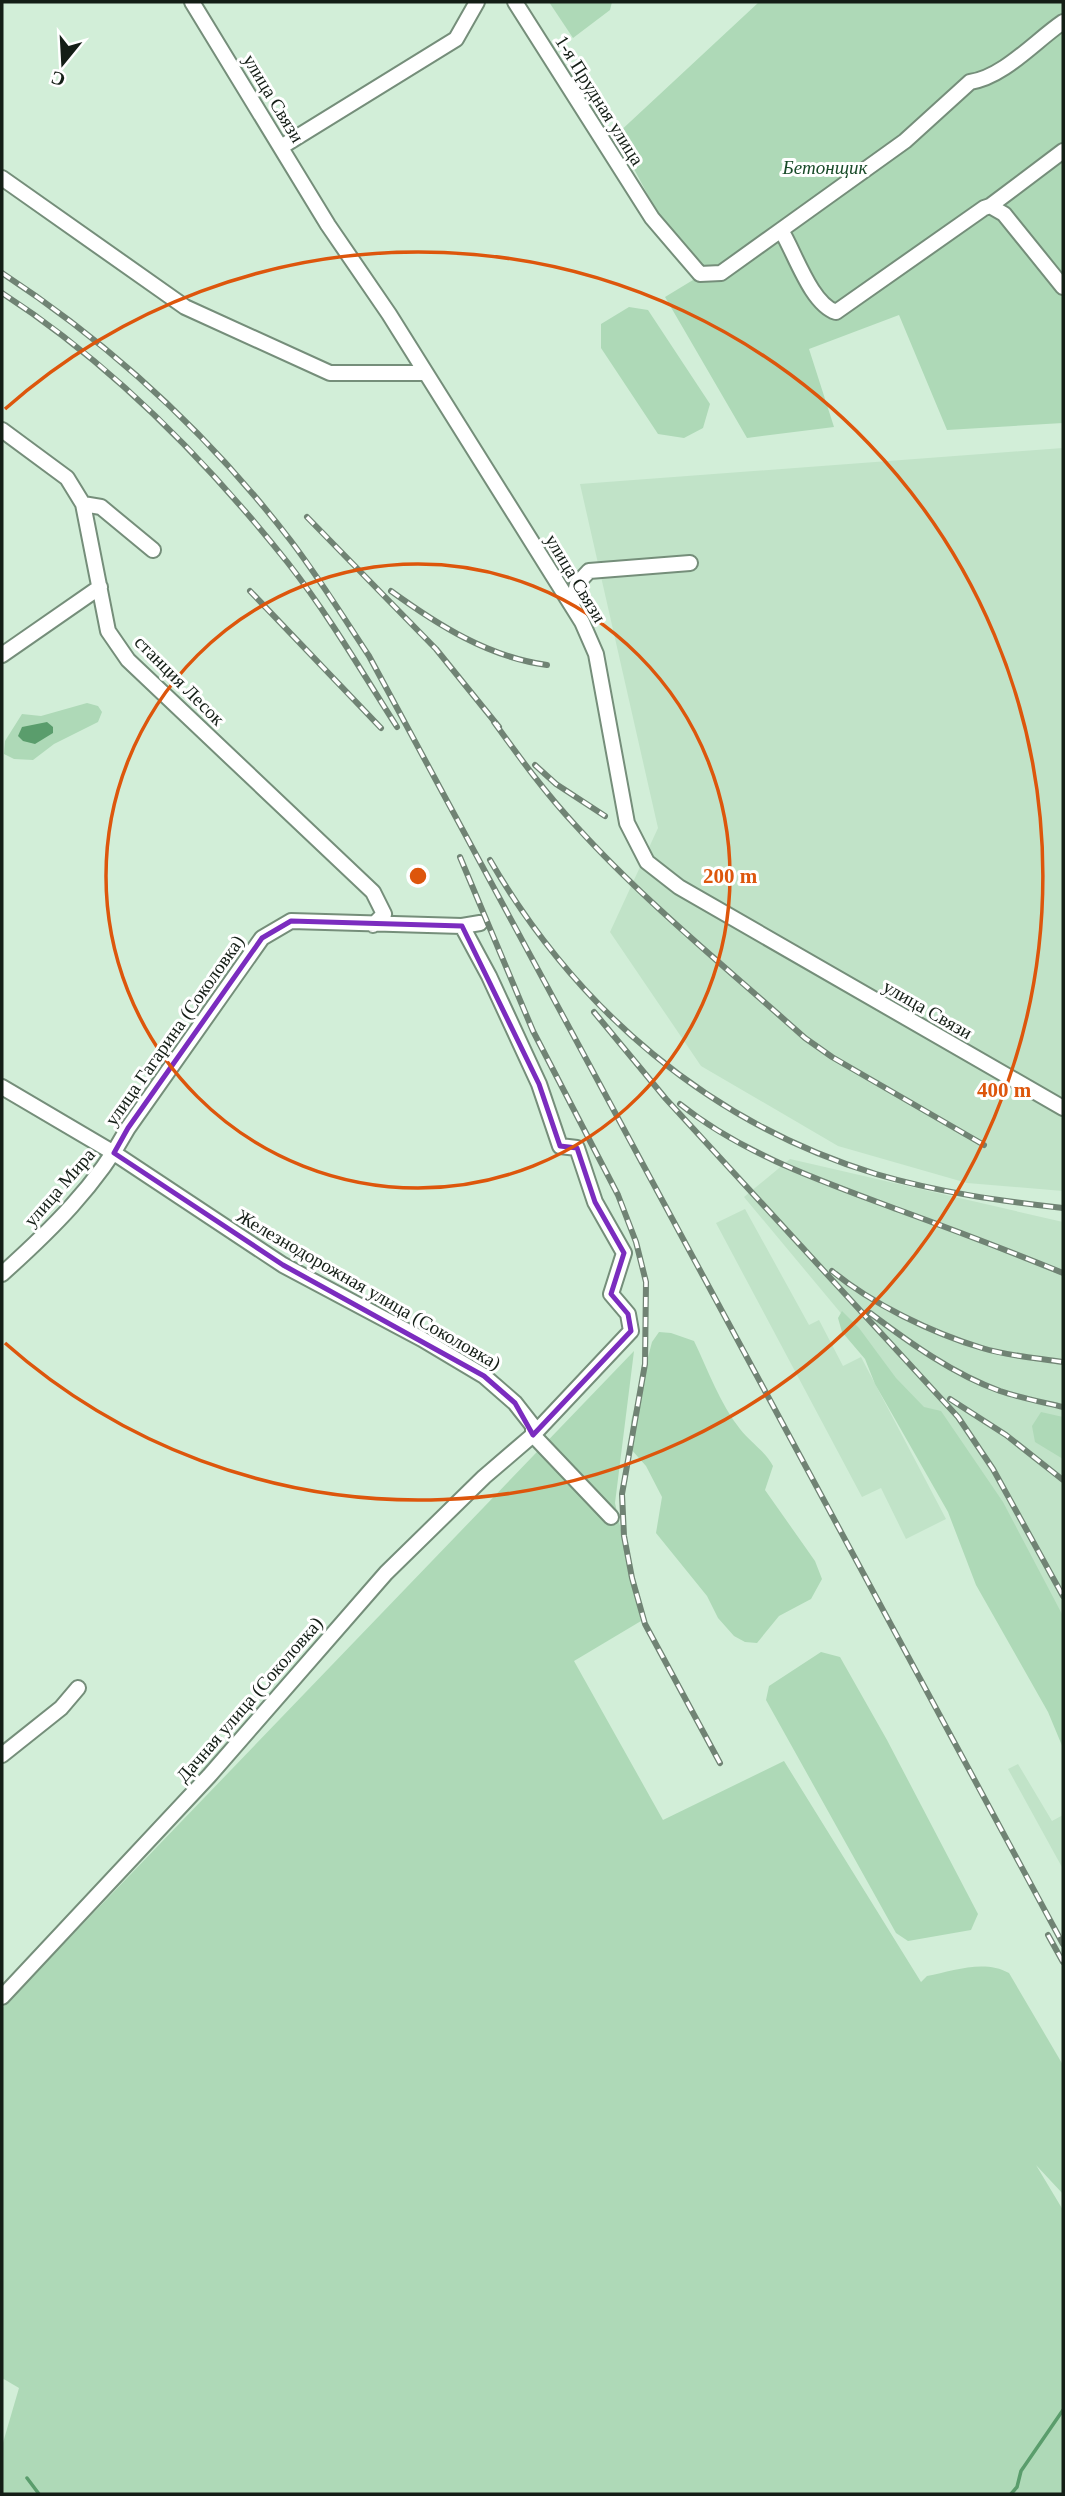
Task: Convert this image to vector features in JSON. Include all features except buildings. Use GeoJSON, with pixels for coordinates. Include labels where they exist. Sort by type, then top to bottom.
{"type":"FeatureCollection","features":[{"type":"Feature","properties":{"kind":"street","name":"улица Связи"},"geometry":{"type":"LineString","coordinates":[[192,2],[328,225],[582,622],[596,654],[627,823],[646,862],[679,887],[1063,1108]]}},
{"type":"Feature","properties":{"kind":"street"},"geometry":{"type":"LineString","coordinates":[[281,147],[456,39],[477,2]]}},
{"type":"Feature","properties":{"kind":"street","name":"1-я Прудная улица"},"geometry":{"type":"LineString","coordinates":[[515,2],[652,218],[700,274],[721,273],[781,230]]}},
{"type":"Feature","properties":{"kind":"street"},"geometry":{"type":"LineString","coordinates":[[1063,22],[995,74],[970,82],[905,141],[781,230],[815,294],[824,307],[836,313],[990,206],[1063,151]]}},
{"type":"Feature","properties":{"kind":"street"},"geometry":{"type":"LineString","coordinates":[[2,178],[186,307],[209,318],[330,373],[425,373]]}},
{"type":"Feature","properties":{"kind":"street"},"geometry":{"type":"LineString","coordinates":[[990,206],[1004,214],[1061,280]]}},
{"type":"Feature","properties":{"kind":"street","name":"станция Лесок"},"geometry":{"type":"LineString","coordinates":[[2,430],[67,478],[83,504],[108,631],[128,660],[373,892],[384,914],[373,925]]}},
{"type":"Feature","properties":{"kind":"street"},"geometry":{"type":"LineString","coordinates":[[83,504],[102,507],[153,550]]}},
{"type":"Feature","properties":{"kind":"street"},"geometry":{"type":"LineString","coordinates":[[572,606],[577,584],[589,571],[690,563]]}},
{"type":"Feature","properties":{"kind":"street"},"geometry":{"type":"LineString","coordinates":[[2,654],[100,587]]}},
{"type":"Feature","properties":{"kind":"street","name":"улица Гагарина (Соколовка)"},"geometry":{"type":"LineString","coordinates":[[114,1153],[128,1128],[262,938],[291,921],[462,926],[480,923]]}},
{"type":"Feature","properties":{"kind":"street"},"geometry":{"type":"LineString","coordinates":[[462,926],[489,976],[539,1084],[560,1146],[577,1148],[595,1202],[624,1254],[611,1294],[628,1314],[631,1331],[533,1435]]}},
{"type":"Feature","properties":{"kind":"street","name":"Железнодорожная улица (Соколовка)"},"geometry":{"type":"LineString","coordinates":[[2,1087],[114,1153],[282,1265],[422,1339],[484,1376],[515,1403],[533,1426],[533,1435],[611,1517]]}},
{"type":"Feature","properties":{"kind":"street","name":"улица Мира"},"geometry":{"type":"LineString","coordinates":[[2,1274],[52,1228],[114,1153]]}},
{"type":"Feature","properties":{"kind":"street","name":"Дачная улица (Соколовка)"},"geometry":{"type":"LineString","coordinates":[[2,1997],[209,1776],[386,1573],[484,1477],[533,1435]]}},
{"type":"Feature","properties":{"kind":"street"},"geometry":{"type":"LineString","coordinates":[[2,1755],[61,1708],[78,1688]]}},
{"type":"Feature","properties":{"kind":"highlighted area"},"geometry":{"type":"Polygon","coordinates":[[[291,921],[462,926],[539,1084],[560,1146],[577,1148],[595,1202],[624,1253],[611,1294],[628,1314],[631,1331],[533,1435],[515,1403],[484,1376],[283,1265],[114,1153],[128,1128],[262,938],[291,921]]]}},
{"type":"Feature","properties":{"kind":"shaded area"},"geometry":{"type":"Polygon","coordinates":[[[1063,448],[1063,1191],[967,1183],[838,1146],[701,1066],[610,932],[658,828],[580,484],[1063,448]]]}},
{"type":"Feature","properties":{"kind":"shaded area"},"geometry":{"type":"Polygon","coordinates":[[[47,722],[53,727],[53,733],[35,744],[23,741],[18,736],[22,727],[47,722]]]}},
{"type":"Feature","properties":{"kind":"shaded area"},"geometry":{"type":"Polygon","coordinates":[[[790,1159],[1063,1222],[1063,1635],[925,1414],[744,1197],[790,1159]]]}},
{"type":"Feature","properties":{"kind":"shaded area"},"geometry":{"type":"Polygon","coordinates":[[[745,1209],[809,1325],[819,1320],[843,1366],[861,1357],[946,1519],[906,1539],[881,1488],[862,1497],[716,1223],[745,1209]]]}},
{"type":"Feature","properties":{"kind":"shaded area"},"geometry":{"type":"Polygon","coordinates":[[[1018,1764],[1052,1821],[1063,1815],[1063,1869],[1008,1769],[1018,1764]]]}},
{"type":"Feature","properties":{"kind":"green space"},"geometry":{"type":"Polygon","coordinates":[[[549,2],[612,2],[610,10],[573,38],[549,2]]]}},
{"type":"Feature","properties":{"kind":"green space","name":"Бетонщик"},"geometry":{"type":"Polygon","coordinates":[[[759,2],[1063,2],[1063,423],[947,430],[899,315],[809,349],[834,427],[747,438],[665,297],[693,280],[616,135],[759,2]]]}},
{"type":"Feature","properties":{"kind":"green space"},"geometry":{"type":"Polygon","coordinates":[[[629,307],[648,310],[710,404],[703,428],[684,438],[658,434],[601,348],[601,324],[629,307]]]}},
{"type":"Feature","properties":{"kind":"green space"},"geometry":{"type":"Polygon","coordinates":[[[87,703],[98,706],[102,712],[98,722],[54,744],[33,760],[14,759],[4,754],[5,741],[22,714],[41,716],[87,703]]]}},
{"type":"Feature","properties":{"kind":"green space"},"geometry":{"type":"Polygon","coordinates":[[[842,1311],[859,1328],[896,1378],[924,1407],[941,1411],[1003,1502],[1063,1616],[1063,1748],[1048,1712],[976,1585],[948,1512],[875,1384],[865,1359],[842,1332],[838,1318],[842,1311]]]}},
{"type":"Feature","properties":{"kind":"green space"},"geometry":{"type":"Polygon","coordinates":[[[659,1332],[694,1341],[720,1398],[733,1419],[773,1466],[765,1490],[815,1561],[822,1579],[811,1599],[779,1616],[757,1643],[745,1642],[734,1636],[718,1618],[707,1596],[656,1533],[662,1497],[646,1466],[630,1448],[631,1421],[652,1342],[659,1332]]]}},
{"type":"Feature","properties":{"kind":"green space"},"geometry":{"type":"Polygon","coordinates":[[[634,1351],[615,1503],[641,1621],[574,1661],[663,1820],[784,1761],[921,1982],[927,1976],[968,1967],[989,1967],[1009,1973],[1063,2065],[1063,2194],[1036,2165],[1063,2210],[1063,2494],[2,2494],[2,2446],[19,2388],[2,2378],[2,2008],[634,1351]]]}},
{"type":"Feature","properties":{"kind":"green space"},"geometry":{"type":"Polygon","coordinates":[[[1041,1412],[1063,1417],[1063,1459],[1035,1442],[1032,1426],[1041,1412]]]}},
{"type":"Feature","properties":{"kind":"green space"},"geometry":{"type":"Polygon","coordinates":[[[821,1652],[840,1657],[887,1740],[978,1914],[971,1930],[908,1941],[896,1933],[766,1700],[769,1686],[821,1652]]]}},
{"type":"Feature","properties":{"kind":"waterway"},"geometry":{"type":"LineString","coordinates":[[1011,2494],[1017,2487],[1021,2471],[1063,2410]]}},
{"type":"Feature","properties":{"kind":"waterway"},"geometry":{"type":"LineString","coordinates":[[27,2478],[39,2494]]}},
{"type":"Feature","properties":{"kind":"railway"},"geometry":{"type":"LineString","coordinates":[[2,273],[43,301],[121,362],[228,465],[291,541],[369,656],[1063,1944]]}},
{"type":"Feature","properties":{"kind":"railway"},"geometry":{"type":"LineString","coordinates":[[2,293],[43,321],[119,382],[224,487],[303,582],[397,727]]}},
{"type":"Feature","properties":{"kind":"railway"},"geometry":{"type":"LineString","coordinates":[[307,517],[436,649],[499,727]]}},
{"type":"Feature","properties":{"kind":"railway"},"geometry":{"type":"LineString","coordinates":[[250,591],[381,728]]}},
{"type":"Feature","properties":{"kind":"railway"},"geometry":{"type":"LineString","coordinates":[[391,591],[464,638],[504,655],[547,665]]}},
{"type":"Feature","properties":{"kind":"railway"},"geometry":{"type":"LineString","coordinates":[[494,722],[555,802],[603,855],[659,909],[805,1038],[832,1057],[984,1145]]}},
{"type":"Feature","properties":{"kind":"railway"},"geometry":{"type":"LineString","coordinates":[[535,765],[556,784],[605,816]]}},
{"type":"Feature","properties":{"kind":"railway"},"geometry":{"type":"LineString","coordinates":[[460,857],[533,1031],[618,1195],[636,1242],[646,1282],[645,1364],[622,1494],[624,1536],[645,1624],[720,1763]]}},
{"type":"Feature","properties":{"kind":"railway"},"geometry":{"type":"LineString","coordinates":[[490,860],[525,914],[564,965],[606,1012],[653,1054],[703,1092],[757,1125],[815,1152],[876,1174],[969,1195],[1063,1208]]}},
{"type":"Feature","properties":{"kind":"railway"},"geometry":{"type":"LineString","coordinates":[[594,1012],[666,1099],[958,1417],[993,1469],[1063,1596]]}},
{"type":"Feature","properties":{"kind":"railway"},"geometry":{"type":"LineString","coordinates":[[680,1104],[731,1138],[785,1166],[1063,1273]]}},
{"type":"Feature","properties":{"kind":"railway"},"geometry":{"type":"LineString","coordinates":[[832,1271],[884,1306],[963,1342],[992,1351],[1063,1362]]}},
{"type":"Feature","properties":{"kind":"railway"},"geometry":{"type":"LineString","coordinates":[[870,1313],[965,1376],[1000,1391],[1063,1407]]}},
{"type":"Feature","properties":{"kind":"railway"},"geometry":{"type":"LineString","coordinates":[[950,1399],[1006,1435],[1063,1480]]}},
{"type":"Feature","properties":{"kind":"railway"},"geometry":{"type":"LineString","coordinates":[[1048,1935],[1063,1962]]}}]}
